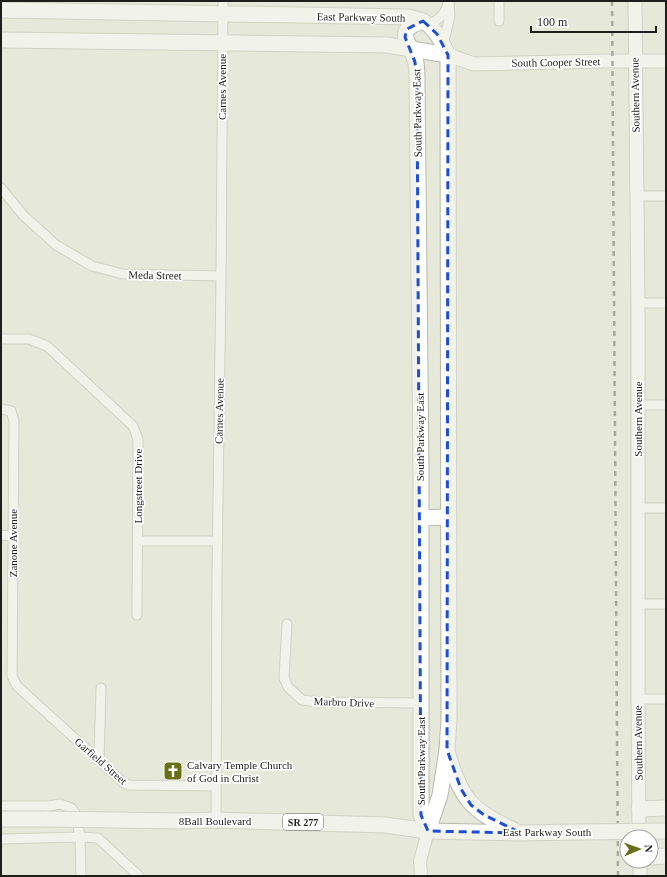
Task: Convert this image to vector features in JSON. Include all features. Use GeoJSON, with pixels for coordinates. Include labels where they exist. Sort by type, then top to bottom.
{"type":"FeatureCollection","features":[{"type":"Feature","properties":{"kind":"main road","name":"Southern Avenue"},"geometry":{"type":"LineString","coordinates":[[635,1],[638,303],[639,829]]}},
{"type":"Feature","properties":{"kind":"main road","name":"East Parkway South"},"geometry":{"type":"LineString","coordinates":[[1,10],[223,8],[409,17],[426,23]]}},
{"type":"Feature","properties":{"kind":"main road","name":"South Parkway East"},"geometry":{"type":"LineString","coordinates":[[426,23],[413,24],[408,29],[405,37],[415,62],[417,82],[421,815],[428,831]]}},
{"type":"Feature","properties":{"kind":"main road"},"geometry":{"type":"LineString","coordinates":[[1,40],[387,46],[409,49],[445,50],[437,34],[426,23]]}},
{"type":"Feature","properties":{"kind":"main road","name":"South Cooper Street"},"geometry":{"type":"LineString","coordinates":[[445,50],[474,64],[666,61]]}},
{"type":"Feature","properties":{"kind":"main road","name":"South Parkway East"},"geometry":{"type":"LineString","coordinates":[[428,831],[440,795],[447,750],[449,719],[445,50]]}},
{"type":"Feature","properties":{"kind":"main road"},"geometry":{"type":"LineString","coordinates":[[420,518],[448,517]]}},
{"type":"Feature","properties":{"kind":"main road"},"geometry":{"type":"LineString","coordinates":[[447,750],[459,784],[472,804],[484,815],[521,833]]}},
{"type":"Feature","properties":{"kind":"main road"},"geometry":{"type":"LineString","coordinates":[[639,809],[666,808]]}},
{"type":"Feature","properties":{"kind":"main road","name":"8Ball Boulevard"},"geometry":{"type":"LineString","coordinates":[[1,819],[216,820],[385,825],[428,831]]}},
{"type":"Feature","properties":{"kind":"main road","name":"East Parkway South"},"geometry":{"type":"LineString","coordinates":[[428,831],[521,833],[666,832]]}},
{"type":"Feature","properties":{"kind":"street"},"geometry":{"type":"LineString","coordinates":[[499,1],[499,21]]}},
{"type":"Feature","properties":{"kind":"street"},"geometry":{"type":"LineString","coordinates":[[426,23],[440,19],[446,12],[449,2]]}},
{"type":"Feature","properties":{"kind":"street"},"geometry":{"type":"LineString","coordinates":[[445,50],[450,16],[449,2]]}},
{"type":"Feature","properties":{"kind":"street","name":"Carnes Avenue"},"geometry":{"type":"LineString","coordinates":[[216,820],[217,541],[223,8]]}},
{"type":"Feature","properties":{"kind":"street","name":"Meda Street"},"geometry":{"type":"LineString","coordinates":[[1,188],[23,215],[56,245],[92,266],[124,274],[221,276]]}},
{"type":"Feature","properties":{"kind":"street"},"geometry":{"type":"LineString","coordinates":[[637,196],[666,196]]}},
{"type":"Feature","properties":{"kind":"street"},"geometry":{"type":"LineString","coordinates":[[638,303],[666,303]]}},
{"type":"Feature","properties":{"kind":"street","name":"Longstreet Drive"},"geometry":{"type":"LineString","coordinates":[[1,339],[30,339],[47,346],[133,426],[138,439],[137,615]]}},
{"type":"Feature","properties":{"kind":"street"},"geometry":{"type":"LineString","coordinates":[[637,405],[666,405]]}},
{"type":"Feature","properties":{"kind":"street","name":"Zanone Avenue"},"geometry":{"type":"LineString","coordinates":[[1,409],[11,411],[14,421],[12,676]]}},
{"type":"Feature","properties":{"kind":"street"},"geometry":{"type":"LineString","coordinates":[[638,508],[666,508]]}},
{"type":"Feature","properties":{"kind":"street"},"geometry":{"type":"LineString","coordinates":[[1,535],[12,536]]}},
{"type":"Feature","properties":{"kind":"street"},"geometry":{"type":"LineString","coordinates":[[138,541],[217,541]]}},
{"type":"Feature","properties":{"kind":"street"},"geometry":{"type":"LineString","coordinates":[[638,604],[666,604]]}},
{"type":"Feature","properties":{"kind":"street","name":"Marbro Drive"},"geometry":{"type":"LineString","coordinates":[[288,624],[284,678],[288,687],[302,700],[320,702],[420,703]]}},
{"type":"Feature","properties":{"kind":"street","name":"Garfield Street"},"geometry":{"type":"LineString","coordinates":[[12,676],[17,686],[128,785],[215,786]]}},
{"type":"Feature","properties":{"kind":"street"},"geometry":{"type":"LineString","coordinates":[[99,759],[101,688]]}},
{"type":"Feature","properties":{"kind":"street"},"geometry":{"type":"LineString","coordinates":[[638,699],[666,699]]}},
{"type":"Feature","properties":{"kind":"street"},"geometry":{"type":"LineString","coordinates":[[1,806],[49,806],[60,804],[71,808],[76,814],[80,837],[81,876]]}},
{"type":"Feature","properties":{"kind":"street"},"geometry":{"type":"LineString","coordinates":[[421,876],[420,861],[428,831]]}},
{"type":"Feature","properties":{"kind":"street"},"geometry":{"type":"LineString","coordinates":[[1,839],[98,838],[139,876]]}},
{"type":"Feature","properties":{"kind":"highlighted area"},"geometry":{"type":"Polygon","coordinates":[[[423,21],[437,34],[448,55],[447,750],[461,789],[471,805],[484,815],[521,833],[428,831],[421,815],[417,82],[415,62],[405,37],[407,29],[423,21]]]}},
{"type":"Feature","properties":{"kind":"railway"},"geometry":{"type":"LineString","coordinates":[[612,1],[618,876]]}},
{"type":"Feature","properties":{"kind":"place","name":"Calvary Temple Church of God in Christ"},"geometry":{"type":"Point","coordinates":[173,771]}}]}
